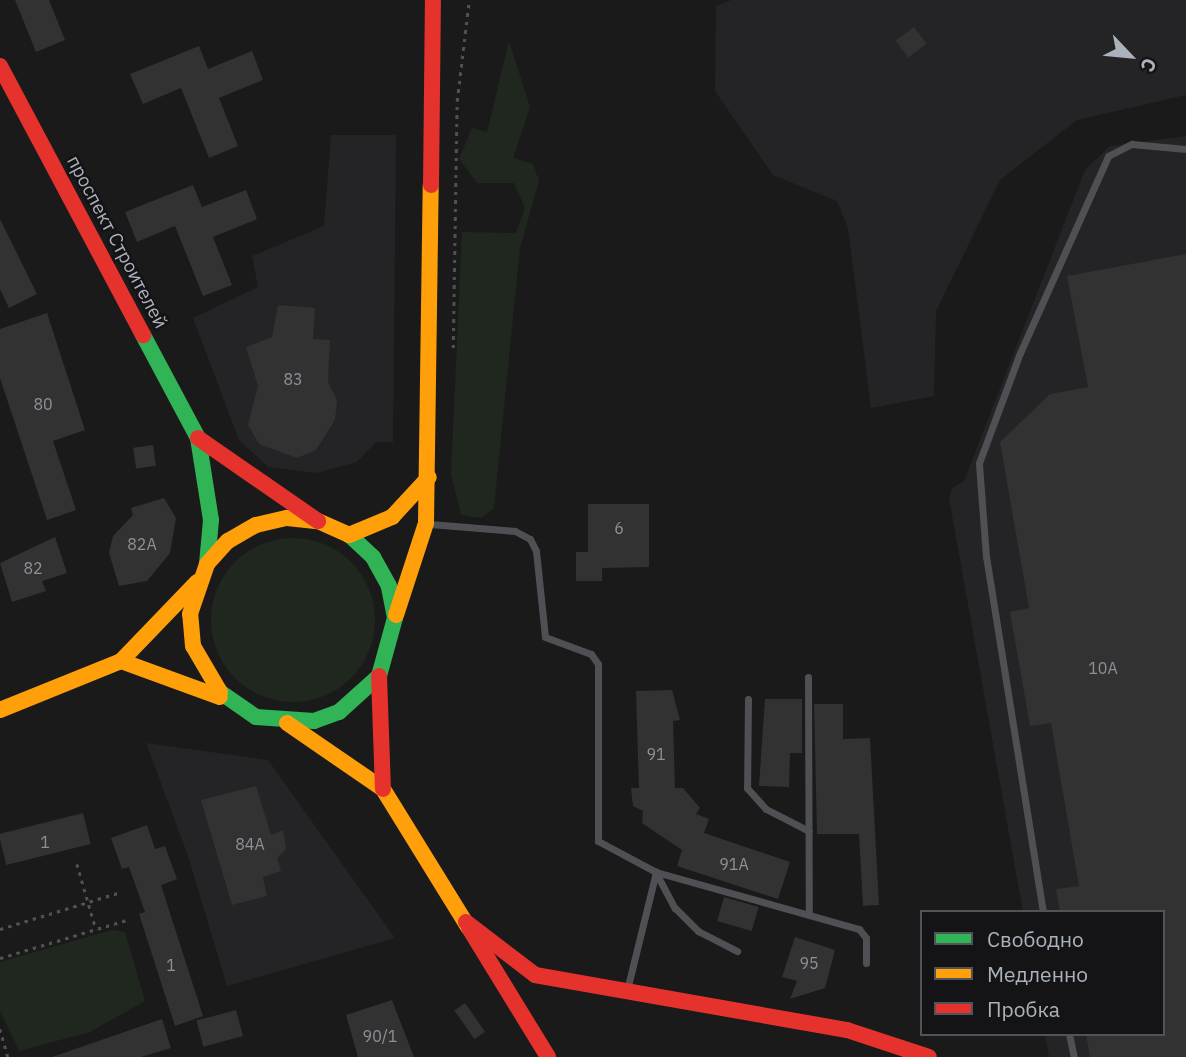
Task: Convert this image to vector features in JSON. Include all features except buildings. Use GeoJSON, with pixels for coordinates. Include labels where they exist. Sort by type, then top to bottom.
{"type":"FeatureCollection","features":[{"type":"Feature","properties":{"kind":"main road"},"geometry":{"type":"LineString","coordinates":[[288,723],[340,712],[379,676],[391,648],[395,618],[426,523],[431,390],[433,0]]}},
{"type":"Feature","properties":{"kind":"main road","name":"проспект Строителей"},"geometry":{"type":"LineString","coordinates":[[0,66],[198,438]]}},
{"type":"Feature","properties":{"kind":"main road"},"geometry":{"type":"LineString","coordinates":[[198,438],[318,521],[349,535],[373,557],[389,586],[395,618]]}},
{"type":"Feature","properties":{"kind":"main road"},"geometry":{"type":"LineString","coordinates":[[198,438],[211,520],[207,564]]}},
{"type":"Feature","properties":{"kind":"main road"},"geometry":{"type":"LineString","coordinates":[[349,535],[392,517],[429,477]]}},
{"type":"Feature","properties":{"kind":"main road"},"geometry":{"type":"LineString","coordinates":[[0,710],[121,661],[197,582],[207,564],[228,541],[256,525],[287,518],[318,521]]}},
{"type":"Feature","properties":{"kind":"main road"},"geometry":{"type":"LineString","coordinates":[[197,582],[190,614],[193,646],[206,676],[228,701]]}},
{"type":"Feature","properties":{"kind":"main road"},"geometry":{"type":"LineString","coordinates":[[121,661],[228,701],[256,716],[288,723],[383,789],[548,1057]]}},
{"type":"Feature","properties":{"kind":"main road"},"geometry":{"type":"LineString","coordinates":[[379,676],[383,789]]}},
{"type":"Feature","properties":{"kind":"main road"},"geometry":{"type":"LineString","coordinates":[[466,922],[535,975],[847,1030],[929,1057]]}},
{"type":"Feature","properties":{"kind":"lane"},"geometry":{"type":"LineString","coordinates":[[1044,910],[986,556],[979,463],[1020,353],[1108,156],[1132,144],[1186,149]]}},
{"type":"Feature","properties":{"kind":"lane"},"geometry":{"type":"LineString","coordinates":[[426,523],[515,531],[530,539],[545,638],[592,654],[598,664],[598,841],[656,872],[859,929],[866,938],[866,963]]}},
{"type":"Feature","properties":{"kind":"lane"},"geometry":{"type":"LineString","coordinates":[[808,677],[809,915]]}},
{"type":"Feature","properties":{"kind":"lane"},"geometry":{"type":"LineString","coordinates":[[748,699],[747,788],[766,809],[809,831]]}},
{"type":"Feature","properties":{"kind":"lane"},"geometry":{"type":"LineString","coordinates":[[656,872],[675,908],[690,924],[737,951]]}},
{"type":"Feature","properties":{"kind":"lane"},"geometry":{"type":"LineString","coordinates":[[626,991],[656,872]]}},
{"type":"Feature","properties":{"kind":"lane"},"geometry":{"type":"LineString","coordinates":[[1069,1036],[1074,1057]]}},
{"type":"Feature","properties":{"kind":"path"},"geometry":{"type":"LineString","coordinates":[[453,348],[457,101],[469,0]]}},
{"type":"Feature","properties":{"kind":"path"},"geometry":{"type":"LineString","coordinates":[[77,864],[96,929]]}},
{"type":"Feature","properties":{"kind":"path"},"geometry":{"type":"LineString","coordinates":[[0,929],[118,893]]}},
{"type":"Feature","properties":{"kind":"path"},"geometry":{"type":"LineString","coordinates":[[0,958],[127,920]]}},
{"type":"Feature","properties":{"kind":"path"},"geometry":{"type":"LineString","coordinates":[[0,1029],[8,1057]]}},
{"type":"Feature","properties":{"kind":"shaded area"},"geometry":{"type":"Polygon","coordinates":[[[731,0],[1186,0],[1186,95],[1077,120],[1000,180],[936,311],[934,396],[871,408],[848,228],[837,201],[773,175],[715,91],[716,6],[731,0]]]}},
{"type":"Feature","properties":{"kind":"shaded area"},"geometry":{"type":"Polygon","coordinates":[[[509,41],[530,107],[513,158],[533,164],[539,181],[520,248],[494,508],[481,518],[461,515],[451,474],[462,232],[516,233],[525,208],[514,183],[477,183],[459,159],[472,128],[487,132],[509,41]]]}},
{"type":"Feature","properties":{"kind":"shaded area"},"geometry":{"type":"Polygon","coordinates":[[[331,135],[396,135],[393,442],[376,442],[357,462],[316,473],[268,467],[239,440],[193,318],[258,287],[252,256],[324,226],[331,135]]]}},
{"type":"Feature","properties":{"kind":"shaded area"},"geometry":{"type":"Polygon","coordinates":[[[1186,136],[1186,1057],[1049,1057],[1045,1036],[1165,1036],[1165,910],[1023,910],[949,498],[952,488],[964,481],[1085,170],[1110,146],[1186,136]]]}},
{"type":"Feature","properties":{"kind":"shaded area"},"geometry":{"type":"Polygon","coordinates":[[[293,538],[324,544],[351,562],[369,589],[375,620],[369,651],[351,678],[324,696],[293,702],[262,696],[235,678],[217,651],[211,620],[217,589],[235,562],[262,544],[293,538]]]}},
{"type":"Feature","properties":{"kind":"shaded area"},"geometry":{"type":"Polygon","coordinates":[[[146,743],[268,760],[395,938],[227,986],[188,856],[146,743]]]}},
{"type":"Feature","properties":{"kind":"shaded area"},"geometry":{"type":"Polygon","coordinates":[[[112,930],[125,932],[145,1001],[90,1032],[19,1051],[0,1011],[0,962],[112,930]]]}},
{"type":"Feature","properties":{"kind":"traffic: fast"},"geometry":{"type":"LineString","coordinates":[[143,335],[198,438],[211,520],[207,564]]}},
{"type":"Feature","properties":{"kind":"traffic: fast"},"geometry":{"type":"LineString","coordinates":[[220,692],[256,717],[314,721],[339,712],[379,676],[395,618],[389,586],[373,557],[349,535]]}},
{"type":"Feature","properties":{"kind":"traffic: slow"},"geometry":{"type":"LineString","coordinates":[[396,615],[426,523],[431,185]]}},
{"type":"Feature","properties":{"kind":"traffic: slow"},"geometry":{"type":"LineString","coordinates":[[220,692],[193,646],[190,614],[207,564],[228,541],[256,525],[287,518],[318,521],[349,535],[392,517],[429,477]]}},
{"type":"Feature","properties":{"kind":"traffic: slow"},"geometry":{"type":"LineString","coordinates":[[0,710],[121,661],[197,582]]}},
{"type":"Feature","properties":{"kind":"traffic: slow"},"geometry":{"type":"LineString","coordinates":[[121,661],[220,697]]}},
{"type":"Feature","properties":{"kind":"traffic: slow"},"geometry":{"type":"LineString","coordinates":[[287,723],[383,789],[469,928]]}},
{"type":"Feature","properties":{"kind":"traffic: jam"},"geometry":{"type":"LineString","coordinates":[[431,185],[433,0]]}},
{"type":"Feature","properties":{"kind":"traffic: jam"},"geometry":{"type":"LineString","coordinates":[[0,66],[143,335]]}},
{"type":"Feature","properties":{"kind":"traffic: jam"},"geometry":{"type":"LineString","coordinates":[[198,438],[318,521]]}},
{"type":"Feature","properties":{"kind":"traffic: jam"},"geometry":{"type":"LineString","coordinates":[[379,676],[383,789]]}},
{"type":"Feature","properties":{"kind":"traffic: jam"},"geometry":{"type":"LineString","coordinates":[[466,922],[535,975],[847,1030],[929,1057]]}},
{"type":"Feature","properties":{"kind":"traffic: jam"},"geometry":{"type":"LineString","coordinates":[[469,928],[548,1057]]}}]}
